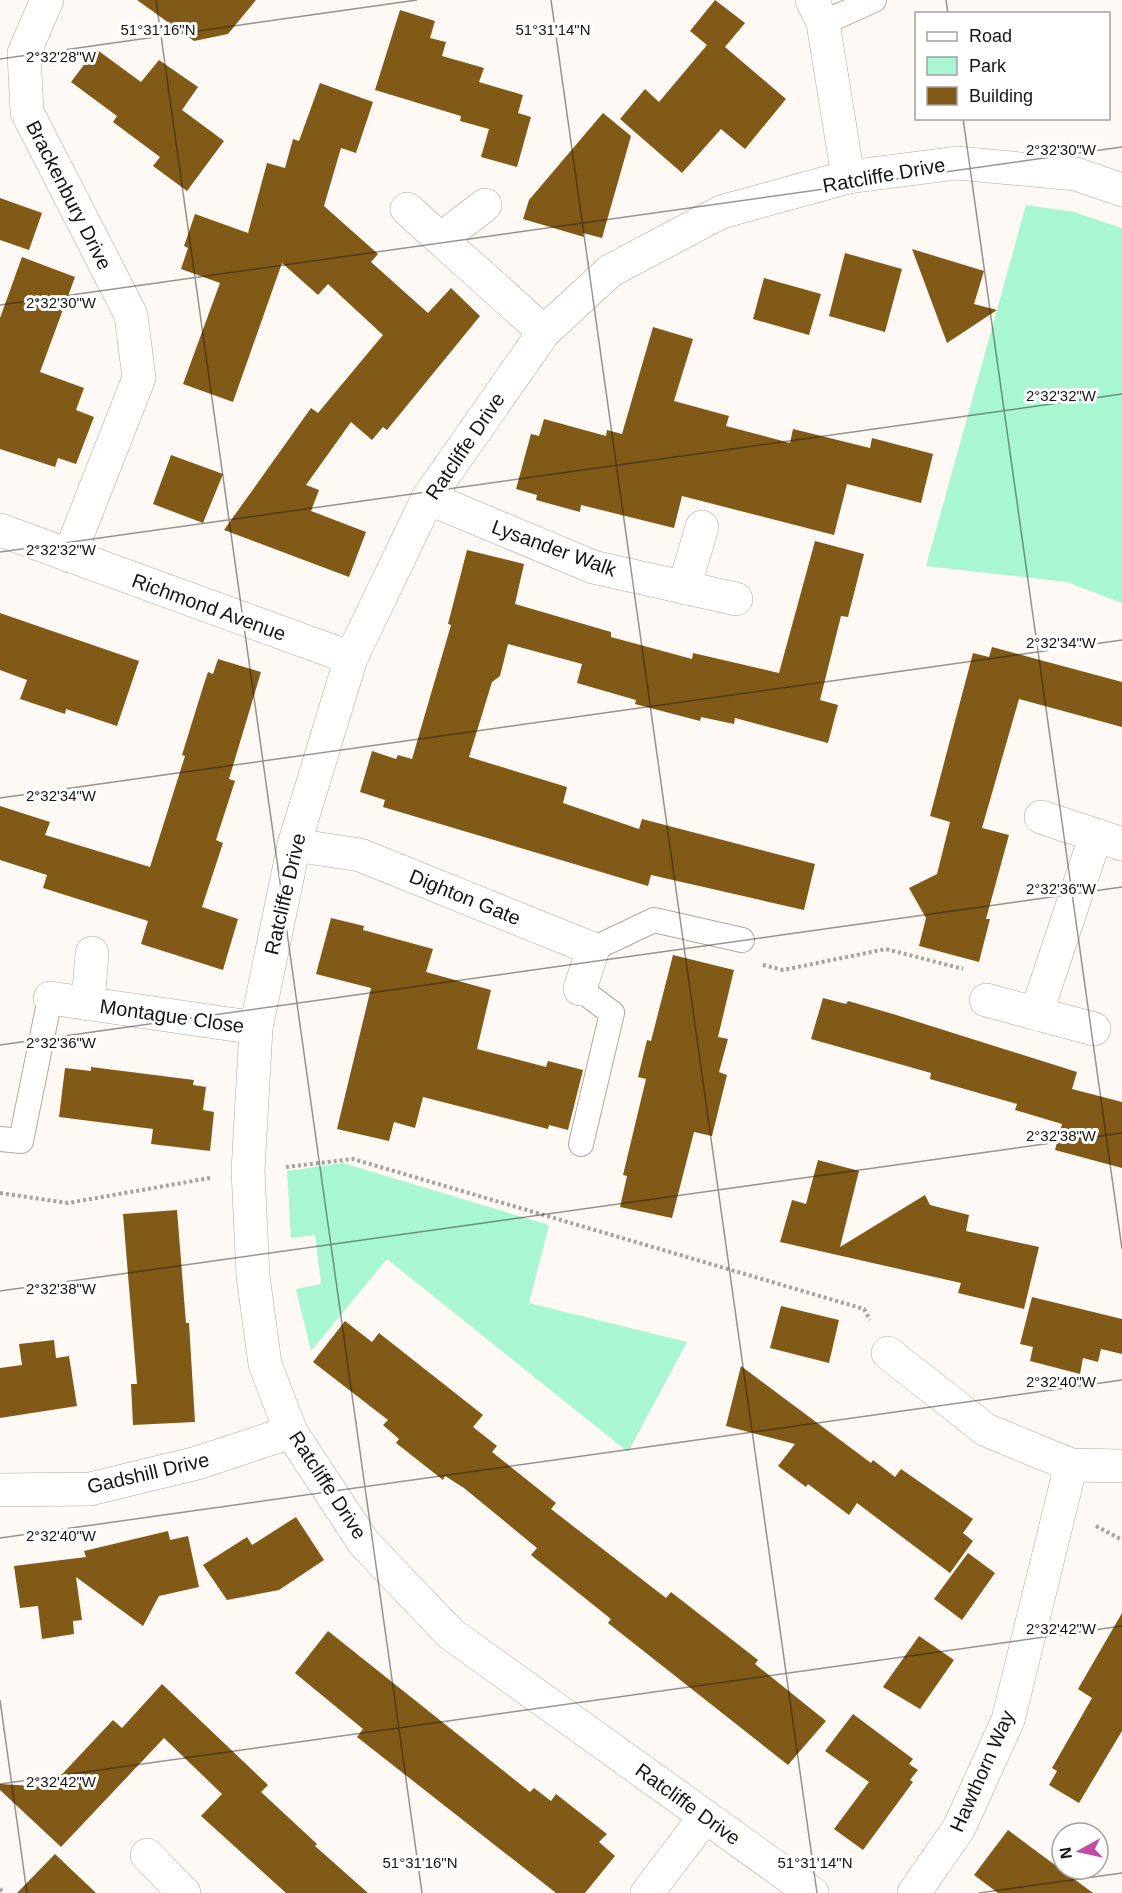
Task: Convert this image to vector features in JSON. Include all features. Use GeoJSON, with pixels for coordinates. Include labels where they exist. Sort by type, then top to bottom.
{"type":"FeatureCollection","features":[{"type":"Feature","properties":{"kind":"street","name":"Brackenbury Drive"},"geometry":{"type":"LineString","coordinates":[[47,0],[24,53],[27,112],[131,315],[139,378],[69,556]]}},
{"type":"Feature","properties":{"kind":"street"},"geometry":{"type":"LineString","coordinates":[[817,11],[848,177]]}},
{"type":"Feature","properties":{"kind":"street","name":"Ratcliffe Drive"},"geometry":{"type":"LineString","coordinates":[[812,1893],[451,1634],[364,1543],[291,1432],[266,1364],[253,1276],[248,1172],[256,1028],[294,845],[351,658],[428,498],[544,332],[610,272],[721,212],[848,177],[957,163],[1076,174],[1122,190]]}},
{"type":"Feature","properties":{"kind":"street"},"geometry":{"type":"LineString","coordinates":[[441,239],[484,205]]}},
{"type":"Feature","properties":{"kind":"street"},"geometry":{"type":"LineString","coordinates":[[407,209],[544,332]]}},
{"type":"Feature","properties":{"kind":"street","name":"Lysander Walk"},"geometry":{"type":"LineString","coordinates":[[428,498],[593,567],[735,599]]}},
{"type":"Feature","properties":{"kind":"street"},"geometry":{"type":"LineString","coordinates":[[684,588],[702,527]]}},
{"type":"Feature","properties":{"kind":"street","name":"Richmond Avenue"},"geometry":{"type":"LineString","coordinates":[[0,530],[351,658]]}},
{"type":"Feature","properties":{"kind":"street"},"geometry":{"type":"LineString","coordinates":[[1036,1014],[1115,840],[1041,817]]}},
{"type":"Feature","properties":{"kind":"street","name":"Dighton Gate"},"geometry":{"type":"LineString","coordinates":[[294,845],[360,855],[592,949]]}},
{"type":"Feature","properties":{"kind":"street"},"geometry":{"type":"LineString","coordinates":[[580,989],[592,949]]}},
{"type":"Feature","properties":{"kind":"street","name":"Montague Close"},"geometry":{"type":"LineString","coordinates":[[87,1004],[92,953]]}},
{"type":"Feature","properties":{"kind":"street","name":"Montague Close"},"geometry":{"type":"LineString","coordinates":[[50,998],[256,1028]]}},
{"type":"Feature","properties":{"kind":"street"},"geometry":{"type":"LineString","coordinates":[[986,1000],[1094,1029]]}},
{"type":"Feature","properties":{"kind":"street"},"geometry":{"type":"LineString","coordinates":[[888,1353],[986,1430],[1071,1465],[1122,1466]]}},
{"type":"Feature","properties":{"kind":"street","name":"Gadshill Drive"},"geometry":{"type":"LineString","coordinates":[[0,1490],[90,1489],[197,1463],[291,1432]]}},
{"type":"Feature","properties":{"kind":"street","name":"Hawthorn Way"},"geometry":{"type":"LineString","coordinates":[[915,1893],[959,1828],[1008,1720],[1071,1465]]}},
{"type":"Feature","properties":{"kind":"street"},"geometry":{"type":"LineString","coordinates":[[647,1893],[705,1817]]}},
{"type":"Feature","properties":{"kind":"street"},"geometry":{"type":"LineString","coordinates":[[147,1855],[184,1893]]}},
{"type":"Feature","properties":{"kind":"lane"},"geometry":{"type":"LineString","coordinates":[[817,11],[874,0]]}},
{"type":"Feature","properties":{"kind":"lane"},"geometry":{"type":"LineString","coordinates":[[592,949],[654,920],[742,940]]}},
{"type":"Feature","properties":{"kind":"lane"},"geometry":{"type":"LineString","coordinates":[[580,989],[612,1013],[581,1144]]}},
{"type":"Feature","properties":{"kind":"lane"},"geometry":{"type":"LineString","coordinates":[[0,1139],[21,1141],[50,998]]}},
{"type":"Feature","properties":{"kind":"path"},"geometry":{"type":"LineString","coordinates":[[742,940],[738,958],[783,970],[886,949],[993,976],[986,1000]]}},
{"type":"Feature","properties":{"kind":"path"},"geometry":{"type":"LineString","coordinates":[[0,1193],[68,1203],[248,1172],[352,1159],[864,1309],[888,1353]]}},
{"type":"Feature","properties":{"kind":"path"},"geometry":{"type":"LineString","coordinates":[[0,1889],[4,1893]]}},
{"type":"Feature","properties":{"kind":"green space"},"geometry":{"type":"Polygon","coordinates":[[[1026,205],[1074,212],[1122,228],[1122,603],[1067,582],[926,566],[1026,205]]]}},
{"type":"Feature","properties":{"kind":"green space"},"geometry":{"type":"Polygon","coordinates":[[[343,1163],[549,1225],[529,1303],[687,1342],[628,1452],[387,1259],[311,1351],[296,1289],[321,1284],[315,1235],[291,1238],[287,1171],[343,1163]]]}},
{"type":"Feature","properties":{"kind":"building"},"geometry":{"type":"Polygon","coordinates":[[[137,0],[256,0],[228,34],[194,41],[137,0]]]}},
{"type":"Feature","properties":{"kind":"building"},"geometry":{"type":"Polygon","coordinates":[[[715,0],[745,23],[725,47],[786,99],[745,149],[721,129],[682,173],[620,119],[645,89],[659,102],[707,45],[690,31],[715,0]]]}},
{"type":"Feature","properties":{"kind":"building"},"geometry":{"type":"Polygon","coordinates":[[[400,10],[435,21],[430,38],[446,42],[442,56],[484,68],[479,82],[523,95],[518,113],[531,117],[517,167],[481,157],[489,129],[460,121],[461,116],[375,90],[400,10]]]}},
{"type":"Feature","properties":{"kind":"building"},"geometry":{"type":"Polygon","coordinates":[[[96,49],[141,82],[159,60],[198,87],[182,110],[224,141],[187,191],[153,166],[160,157],[113,122],[117,116],[71,82],[96,49]]]}},
{"type":"Feature","properties":{"kind":"building"},"geometry":{"type":"Polygon","coordinates":[[[320,83],[373,102],[356,153],[341,148],[324,206],[378,254],[371,262],[428,313],[451,288],[480,316],[387,430],[383,427],[372,440],[351,422],[306,485],[319,490],[311,511],[366,532],[349,577],[224,530],[311,408],[318,413],[383,335],[328,284],[318,295],[282,263],[233,402],[183,384],[220,283],[181,269],[188,248],[184,246],[195,214],[248,233],[267,163],[285,168],[293,139],[299,141],[320,83]]]}},
{"type":"Feature","properties":{"kind":"building"},"geometry":{"type":"Polygon","coordinates":[[[603,113],[631,136],[602,238],[583,233],[584,237],[523,219],[529,200],[603,113]]]}},
{"type":"Feature","properties":{"kind":"building"},"geometry":{"type":"Polygon","coordinates":[[[0,198],[42,213],[29,250],[0,240],[0,198]]]}},
{"type":"Feature","properties":{"kind":"building"},"geometry":{"type":"Polygon","coordinates":[[[912,249],[984,271],[974,304],[997,310],[947,343],[912,249]]]}},
{"type":"Feature","properties":{"kind":"building"},"geometry":{"type":"Polygon","coordinates":[[[845,253],[902,269],[885,332],[829,316],[845,253]]]}},
{"type":"Feature","properties":{"kind":"building"},"geometry":{"type":"Polygon","coordinates":[[[22,257],[75,277],[40,372],[84,388],[76,410],[94,417],[76,464],[58,458],[55,467],[0,449],[0,318],[22,257]]]}},
{"type":"Feature","properties":{"kind":"building"},"geometry":{"type":"Polygon","coordinates":[[[764,278],[821,294],[809,335],[753,319],[764,278]]]}},
{"type":"Feature","properties":{"kind":"building"},"geometry":{"type":"Polygon","coordinates":[[[653,327],[693,339],[674,401],[729,416],[726,426],[790,443],[793,429],[870,448],[872,438],[933,454],[921,503],[847,484],[834,535],[682,496],[674,528],[581,505],[580,512],[536,500],[537,495],[516,489],[531,434],[539,436],[544,419],[606,436],[607,430],[622,434],[653,327]]]}},
{"type":"Feature","properties":{"kind":"building"},"geometry":{"type":"Polygon","coordinates":[[[171,455],[223,474],[203,523],[153,504],[171,455]]]}},
{"type":"Feature","properties":{"kind":"building"},"geometry":{"type":"Polygon","coordinates":[[[815,541],[864,554],[848,617],[841,616],[820,700],[838,705],[828,743],[735,718],[734,724],[701,717],[700,721],[635,704],[636,700],[577,683],[582,664],[508,644],[500,676],[492,682],[469,757],[567,787],[563,803],[639,829],[642,819],[815,864],[804,910],[651,875],[648,886],[383,807],[385,800],[360,792],[372,751],[396,759],[398,755],[412,759],[451,625],[448,624],[467,550],[524,564],[515,604],[611,632],[611,637],[692,659],[693,653],[779,673],[815,541]]]}},
{"type":"Feature","properties":{"kind":"building"},"geometry":{"type":"Polygon","coordinates":[[[0,613],[139,661],[117,726],[66,709],[65,714],[20,699],[27,680],[0,670],[0,613]]]}},
{"type":"Feature","properties":{"kind":"building"},"geometry":{"type":"Polygon","coordinates":[[[992,647],[1122,682],[1122,727],[1019,699],[982,828],[1009,835],[986,919],[990,919],[979,962],[919,946],[926,918],[909,888],[937,874],[950,822],[930,816],[973,653],[989,657],[992,647]]]}},
{"type":"Feature","properties":{"kind":"building"},"geometry":{"type":"Polygon","coordinates":[[[218,659],[261,672],[229,779],[235,781],[216,840],[223,843],[202,907],[238,919],[223,970],[141,944],[148,921],[43,888],[47,875],[0,860],[0,806],[50,822],[45,835],[150,867],[185,756],[182,755],[203,687],[208,672],[213,674],[218,659]]]}},
{"type":"Feature","properties":{"kind":"building"},"geometry":{"type":"Polygon","coordinates":[[[331,918],[364,926],[363,930],[433,949],[426,972],[491,990],[477,1049],[546,1067],[548,1061],[583,1070],[568,1130],[549,1125],[548,1129],[423,1097],[415,1128],[394,1122],[389,1141],[337,1129],[371,988],[316,974],[331,918]]]}},
{"type":"Feature","properties":{"kind":"building"},"geometry":{"type":"Polygon","coordinates":[[[673,955],[734,970],[718,1037],[728,1039],[719,1072],[727,1075],[712,1136],[694,1132],[672,1218],[620,1207],[627,1176],[623,1175],[646,1079],[638,1077],[647,1040],[651,1041],[673,955]]]}},
{"type":"Feature","properties":{"kind":"building"},"geometry":{"type":"Polygon","coordinates":[[[823,998],[846,1004],[848,1001],[893,1014],[1077,1072],[1072,1089],[1122,1102],[1122,1168],[1055,1150],[1062,1124],[1015,1110],[1017,1104],[930,1079],[931,1073],[811,1039],[823,998]]]}},
{"type":"Feature","properties":{"kind":"building"},"geometry":{"type":"Polygon","coordinates":[[[91,1067],[194,1080],[193,1085],[206,1087],[203,1110],[214,1112],[210,1151],[151,1144],[153,1129],[59,1117],[65,1068],[91,1071],[91,1067]]]}},
{"type":"Feature","properties":{"kind":"building"},"geometry":{"type":"Polygon","coordinates":[[[818,1160],[859,1171],[840,1247],[925,1195],[930,1205],[969,1215],[966,1231],[1039,1247],[1024,1309],[958,1293],[961,1283],[780,1242],[792,1200],[806,1204],[818,1160]]]}},
{"type":"Feature","properties":{"kind":"building"},"geometry":{"type":"Polygon","coordinates":[[[177,1210],[186,1323],[189,1323],[195,1422],[133,1425],[131,1384],[137,1384],[123,1214],[177,1210]]]}},
{"type":"Feature","properties":{"kind":"building"},"geometry":{"type":"Polygon","coordinates":[[[1032,1297],[1122,1319],[1122,1354],[1101,1349],[1098,1362],[1083,1358],[1080,1374],[1030,1361],[1033,1347],[1020,1344],[1032,1297]]]}},
{"type":"Feature","properties":{"kind":"building"},"geometry":{"type":"Polygon","coordinates":[[[781,1306],[839,1320],[829,1363],[770,1348],[781,1306]]]}},
{"type":"Feature","properties":{"kind":"building"},"geometry":{"type":"Polygon","coordinates":[[[345,1321],[372,1342],[379,1333],[483,1415],[473,1427],[497,1446],[492,1452],[556,1503],[551,1509],[666,1598],[671,1592],[758,1660],[755,1664],[826,1721],[788,1765],[608,1623],[611,1619],[531,1555],[537,1548],[464,1488],[445,1476],[443,1480],[396,1443],[399,1439],[383,1425],[388,1420],[313,1362],[345,1321]]]}},
{"type":"Feature","properties":{"kind":"building"},"geometry":{"type":"Polygon","coordinates":[[[54,1340],[56,1358],[69,1356],[77,1406],[0,1418],[0,1368],[22,1365],[19,1344],[54,1340]]]}},
{"type":"Feature","properties":{"kind":"building"},"geometry":{"type":"Polygon","coordinates":[[[741,1366],[871,1463],[873,1460],[895,1477],[901,1469],[973,1519],[963,1533],[973,1541],[950,1573],[857,1503],[849,1515],[808,1484],[806,1487],[778,1466],[795,1444],[726,1426],[741,1366]]]}},
{"type":"Feature","properties":{"kind":"building"},"geometry":{"type":"Polygon","coordinates":[[[296,1517],[324,1560],[279,1590],[227,1600],[203,1565],[247,1537],[252,1545],[296,1517]]]}},
{"type":"Feature","properties":{"kind":"building"},"geometry":{"type":"Polygon","coordinates":[[[168,1531],[170,1540],[188,1536],[199,1587],[159,1596],[143,1626],[76,1577],[82,1620],[73,1621],[74,1634],[42,1639],[38,1606],[20,1608],[14,1566],[86,1557],[84,1551],[168,1531]]]}},
{"type":"Feature","properties":{"kind":"building"},"geometry":{"type":"Polygon","coordinates":[[[968,1553],[995,1573],[962,1620],[934,1599],[968,1553]]]}},
{"type":"Feature","properties":{"kind":"building"},"geometry":{"type":"Polygon","coordinates":[[[1122,1613],[1122,1731],[1079,1803],[1049,1785],[1057,1771],[1052,1768],[1092,1698],[1078,1689],[1122,1613]]]}},
{"type":"Feature","properties":{"kind":"building"},"geometry":{"type":"Polygon","coordinates":[[[328,1631],[530,1792],[534,1788],[551,1801],[556,1794],[607,1834],[599,1842],[615,1856],[585,1893],[556,1893],[357,1737],[363,1729],[295,1673],[328,1631]]]}},
{"type":"Feature","properties":{"kind":"building"},"geometry":{"type":"Polygon","coordinates":[[[919,1636],[954,1660],[920,1709],[883,1687],[919,1636]]]}},
{"type":"Feature","properties":{"kind":"building"},"geometry":{"type":"Polygon","coordinates":[[[162,1684],[268,1785],[261,1792],[317,1844],[315,1846],[368,1893],[286,1893],[201,1816],[222,1794],[164,1738],[61,1847],[0,1790],[0,1784],[50,1787],[113,1720],[122,1728],[162,1684]]]}},
{"type":"Feature","properties":{"kind":"building"},"geometry":{"type":"Polygon","coordinates":[[[853,1714],[913,1759],[909,1764],[918,1770],[910,1780],[913,1782],[863,1850],[834,1829],[869,1782],[825,1751],[853,1714]]]}},
{"type":"Feature","properties":{"kind":"building"},"geometry":{"type":"Polygon","coordinates":[[[1008,1830],[1050,1861],[1050,1881],[1077,1881],[1093,1893],[998,1893],[974,1875],[1008,1830]]]}},
{"type":"Feature","properties":{"kind":"building"},"geometry":{"type":"Polygon","coordinates":[[[55,1854],[96,1893],[17,1893],[55,1854]]]}}]}
